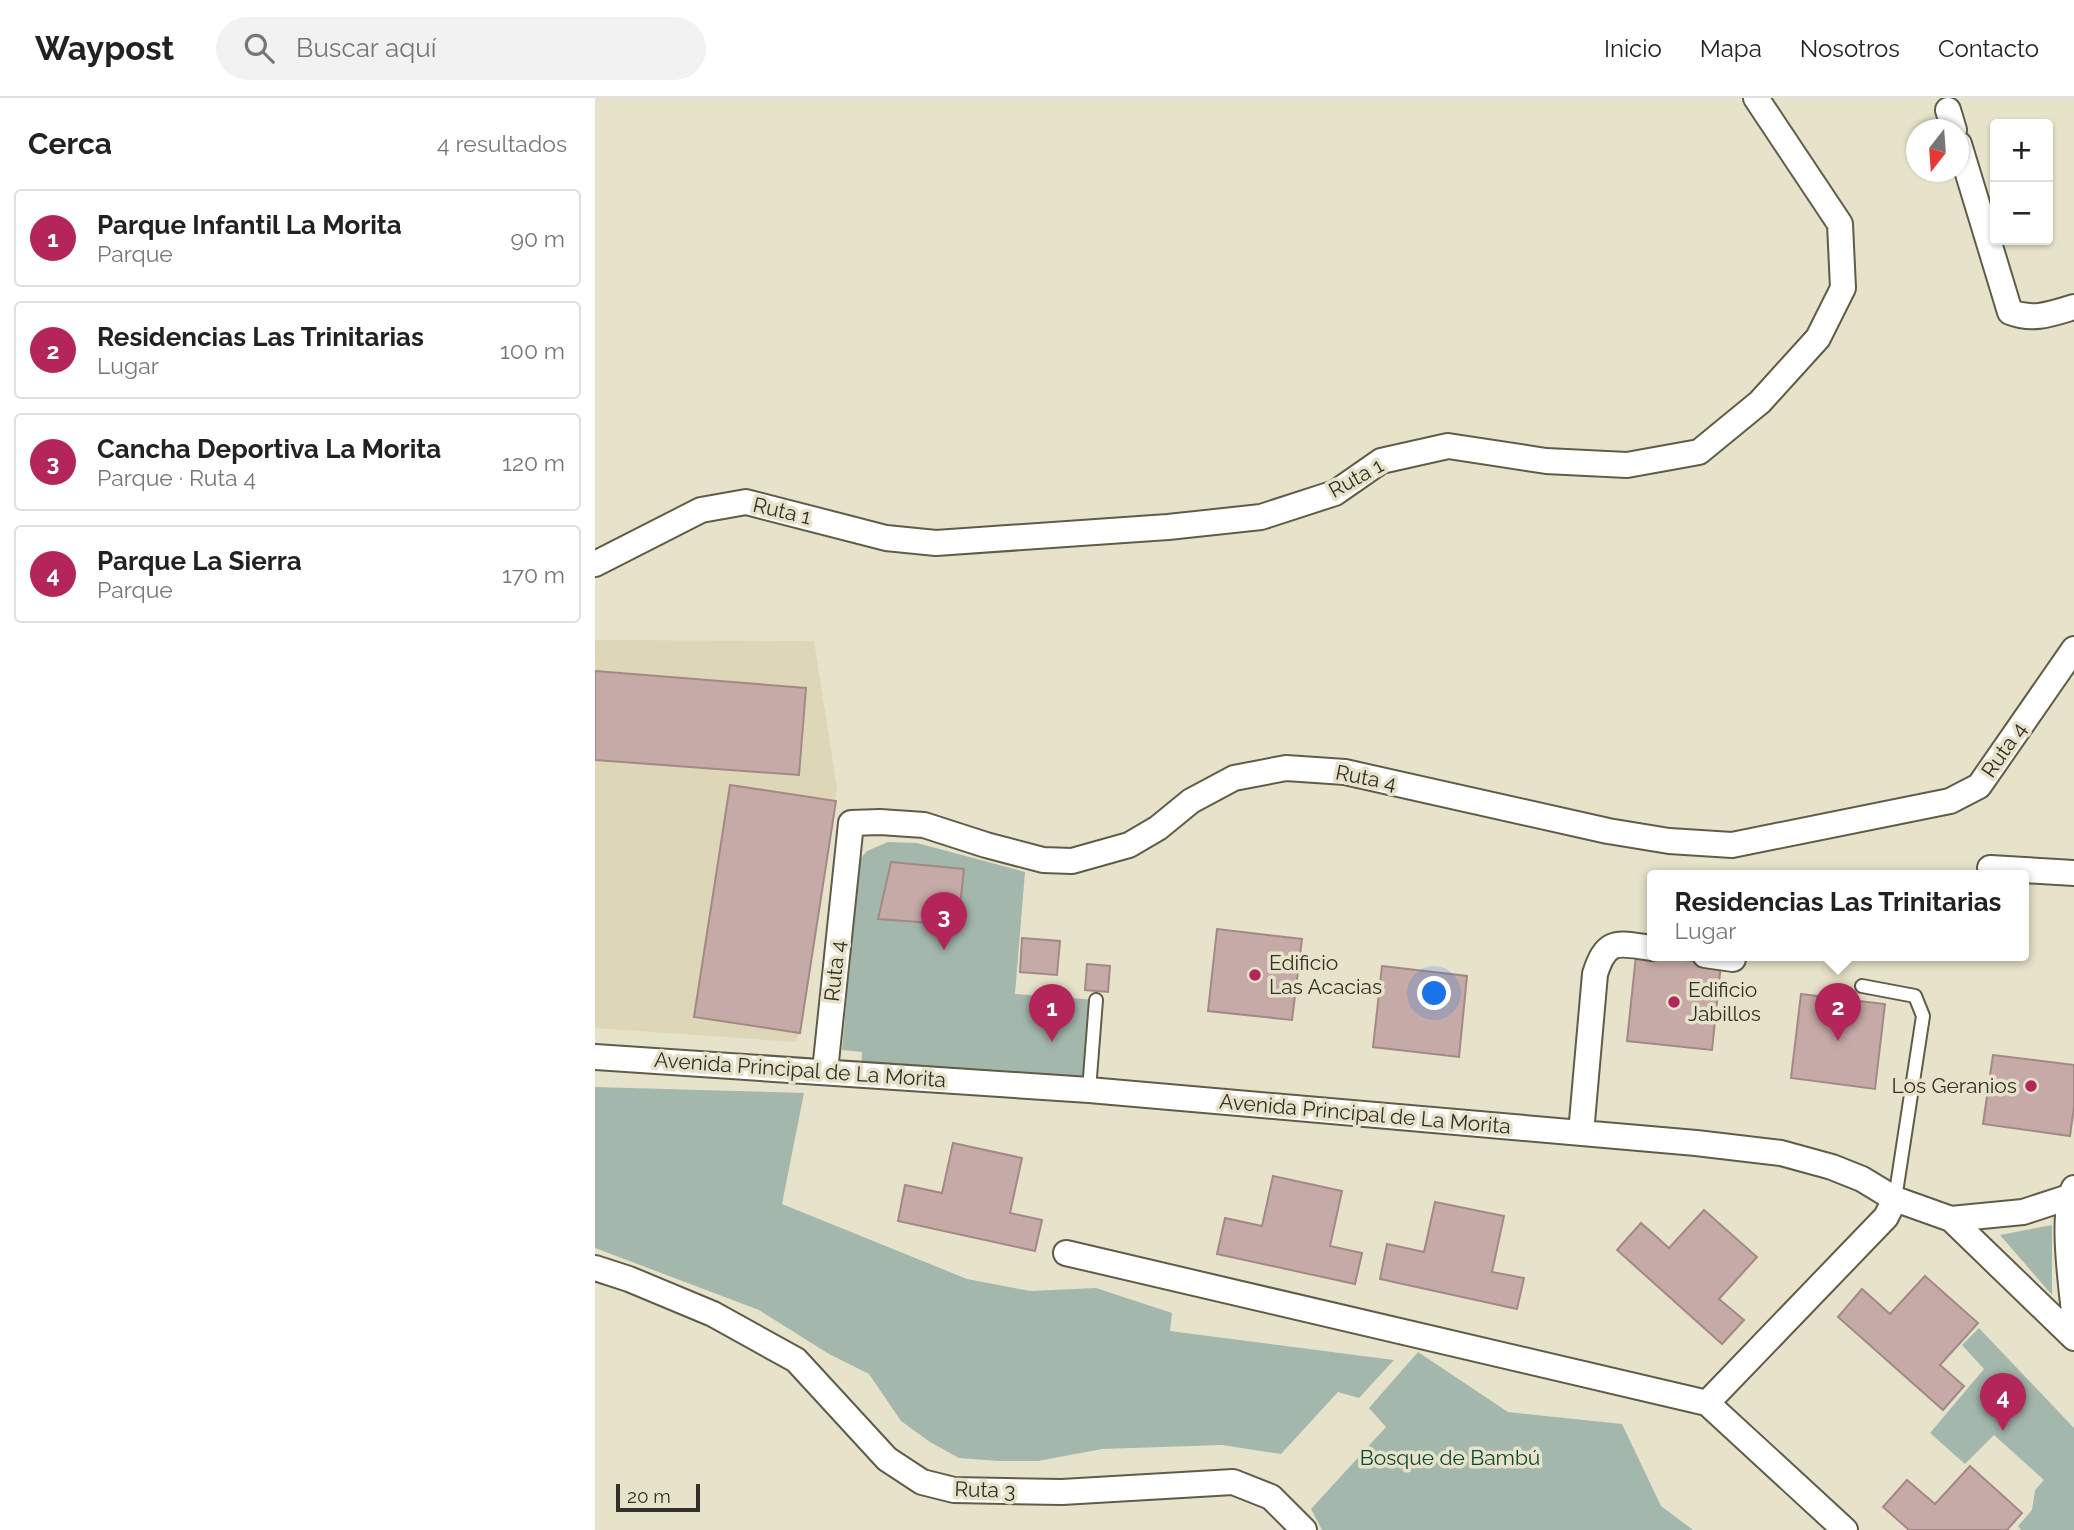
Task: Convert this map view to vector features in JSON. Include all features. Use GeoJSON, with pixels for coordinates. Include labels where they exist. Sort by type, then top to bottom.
{"type":"FeatureCollection","features":[{"type":"Feature","properties":{"kind":"street","name":"Ruta 1"},"geometry":{"type":"LineString","coordinates":[[595,564],[701,510],[746,502],[886,538],[936,544],[1168,527],[1261,517],[1335,494],[1381,461],[1448,446],[1546,461],[1627,465],[1699,452],[1760,402],[1818,338],[1843,288],[1840,224],[1756,98]]}},
{"type":"Feature","properties":{"kind":"street"},"geometry":{"type":"LineString","coordinates":[[1969,180],[2010,312],[2023,317],[2043,316],[2074,307]]}},
{"type":"Feature","properties":{"kind":"street","name":"Ruta 4"},"geometry":{"type":"LineString","coordinates":[[825,1071],[851,823],[924,825],[1043,860],[1072,861],[1129,845],[1158,828],[1191,801],[1234,778],[1286,768],[1345,772],[1608,831],[1669,841],[1732,845],[1950,801],[1979,786],[2074,649]]}},
{"type":"Feature","properties":{"kind":"street"},"geometry":{"type":"LineString","coordinates":[[1990,868],[2024,870]]}},
{"type":"Feature","properties":{"kind":"street"},"geometry":{"type":"LineString","coordinates":[[2029,870],[2074,873]]}},
{"type":"Feature","properties":{"kind":"street"},"geometry":{"type":"LineString","coordinates":[[1581,1133],[1595,974],[1600,959],[1612,946],[1622,944],[1647,947]]}},
{"type":"Feature","properties":{"kind":"street","name":"Avenida Principal de La Morita"},"geometry":{"type":"LineString","coordinates":[[595,1057],[1089,1090],[1696,1143],[1781,1153],[1862,1178],[1895,1199],[1951,1219],[2074,1338]]}},
{"type":"Feature","properties":{"kind":"street"},"geometry":{"type":"LineString","coordinates":[[1951,1219],[2023,1212],[2071,1192],[2070,1271],[2074,1312]]}},
{"type":"Feature","properties":{"kind":"street"},"geometry":{"type":"LineString","coordinates":[[1707,1403],[1886,1217],[1895,1199]]}},
{"type":"Feature","properties":{"kind":"street"},"geometry":{"type":"LineString","coordinates":[[1066,1253],[1707,1403],[1845,1530]]}},
{"type":"Feature","properties":{"kind":"street","name":"Ruta 3"},"geometry":{"type":"LineString","coordinates":[[595,1268],[629,1279],[713,1314],[796,1360],[887,1459],[922,1482],[954,1490],[1062,1492],[1233,1482],[1271,1497],[1304,1530]]}},
{"type":"Feature","properties":{"kind":"lane"},"geometry":{"type":"LineString","coordinates":[[1862,986],[1915,996],[1923,1016],[1895,1199]]}},
{"type":"Feature","properties":{"kind":"lane"},"geometry":{"type":"LineString","coordinates":[[1089,1090],[1096,1000]]}},
{"type":"Feature","properties":{"kind":"shaded area"},"geometry":{"type":"Polygon","coordinates":[[[595,640],[814,641],[837,788],[800,1033],[795,1042],[595,1028],[595,640]]]}},
{"type":"Feature","properties":{"kind":"green space"},"geometry":{"type":"Polygon","coordinates":[[[888,842],[917,843],[1025,872],[1015,994],[1096,1000],[1089,1090],[861,1074],[862,1052],[842,1050],[859,860],[867,851],[888,842]]]}},
{"type":"Feature","properties":{"kind":"green space"},"geometry":{"type":"Polygon","coordinates":[[[595,1087],[804,1093],[782,1204],[967,1279],[1030,1291],[1096,1288],[1172,1313],[1170,1331],[1394,1360],[1359,1398],[1338,1392],[1281,1454],[1222,1445],[1102,1449],[1038,1461],[959,1458],[930,1442],[901,1421],[869,1374],[829,1354],[759,1310],[595,1248],[595,1087]]]}},
{"type":"Feature","properties":{"kind":"green space"},"geometry":{"type":"Polygon","coordinates":[[[2052,1225],[2052,1295],[2000,1235],[2052,1225]]]}},
{"type":"Feature","properties":{"kind":"green space"},"geometry":{"type":"Polygon","coordinates":[[[1979,1328],[2074,1428],[2074,1530],[2021,1530],[2018,1526],[2032,1510],[2035,1490],[2044,1480],[1994,1435],[1965,1464],[1930,1433],[1984,1369],[1962,1345],[1979,1328]]]}},
{"type":"Feature","properties":{"kind":"green space","name":"Bosque de Bambú"},"geometry":{"type":"Polygon","coordinates":[[[1418,1352],[1508,1412],[1622,1424],[1661,1506],[1693,1530],[1322,1530],[1311,1509],[1386,1427],[1369,1408],[1418,1352]]]}},
{"type":"Feature","properties":{"kind":"building"},"geometry":{"type":"Polygon","coordinates":[[[595,671],[806,688],[799,775],[595,760],[595,671]]]}},
{"type":"Feature","properties":{"kind":"building"},"geometry":{"type":"Polygon","coordinates":[[[730,785],[836,801],[800,1033],[694,1017],[730,785]]]}},
{"type":"Feature","properties":{"kind":"building"},"geometry":{"type":"Polygon","coordinates":[[[891,862],[964,869],[958,925],[878,919],[891,862]]]}},
{"type":"Feature","properties":{"kind":"building","name":"Edificio Las Acacias"},"geometry":{"type":"Polygon","coordinates":[[[1217,929],[1302,939],[1292,1020],[1208,1011],[1217,929]]]}},
{"type":"Feature","properties":{"kind":"building"},"geometry":{"type":"Polygon","coordinates":[[[1022,938],[1060,941],[1057,975],[1020,972],[1022,938]]]}},
{"type":"Feature","properties":{"kind":"building","name":"Edificio Jabillos"},"geometry":{"type":"Polygon","coordinates":[[[1636,955],[1647,956],[1647,961],[1721,964],[1712,1050],[1627,1041],[1636,955]]]}},
{"type":"Feature","properties":{"kind":"building"},"geometry":{"type":"Polygon","coordinates":[[[1087,964],[1110,966],[1108,992],[1085,990],[1087,964]]]}},
{"type":"Feature","properties":{"kind":"building"},"geometry":{"type":"Polygon","coordinates":[[[1382,966],[1467,976],[1459,1057],[1373,1047],[1382,966]]]}},
{"type":"Feature","properties":{"kind":"building"},"geometry":{"type":"Polygon","coordinates":[[[1801,994],[1885,1004],[1875,1089],[1791,1078],[1801,994]]]}},
{"type":"Feature","properties":{"kind":"building","name":"Los Geranios"},"geometry":{"type":"Polygon","coordinates":[[[1993,1055],[2074,1065],[2074,1107],[2070,1136],[1983,1124],[1993,1055]]]}},
{"type":"Feature","properties":{"kind":"building"},"geometry":{"type":"Polygon","coordinates":[[[953,1143],[1022,1158],[1010,1213],[1042,1220],[1035,1251],[898,1221],[905,1185],[942,1193],[953,1143]]]}},
{"type":"Feature","properties":{"kind":"building"},"geometry":{"type":"Polygon","coordinates":[[[1273,1176],[1342,1191],[1330,1246],[1362,1253],[1355,1284],[1217,1254],[1225,1218],[1262,1226],[1273,1176]]]}},
{"type":"Feature","properties":{"kind":"building"},"geometry":{"type":"Polygon","coordinates":[[[1435,1202],[1504,1216],[1492,1272],[1524,1278],[1517,1309],[1380,1279],[1387,1244],[1424,1252],[1435,1202]]]}},
{"type":"Feature","properties":{"kind":"building"},"geometry":{"type":"Polygon","coordinates":[[[1704,1210],[1757,1257],[1719,1299],[1744,1320],[1722,1344],[1617,1250],[1641,1223],[1669,1248],[1704,1210]]]}},
{"type":"Feature","properties":{"kind":"building"},"geometry":{"type":"Polygon","coordinates":[[[1925,1276],[1978,1323],[1940,1365],[1964,1386],[1943,1410],[1838,1317],[1862,1289],[1890,1314],[1925,1276]]]}},
{"type":"Feature","properties":{"kind":"building"},"geometry":{"type":"Polygon","coordinates":[[[1970,1466],[2022,1513],[2007,1530],[1909,1530],[1883,1507],[1907,1480],[1935,1504],[1970,1466]]]}},
{"type":"Feature","properties":{"kind":"place","name":"Cancha Deportiva La Morita"},"geometry":{"type":"Point","coordinates":[944,950]}},
{"type":"Feature","properties":{"kind":"place","name":"Edificio Las Acacias"},"geometry":{"type":"Point","coordinates":[1255,975]}},
{"type":"Feature","properties":{"kind":"place","name":"Edificio Jabillos"},"geometry":{"type":"Point","coordinates":[1674,1002]}},
{"type":"Feature","properties":{"kind":"place","name":"Residencias Las Trinitarias"},"geometry":{"type":"Point","coordinates":[1838,1041]}},
{"type":"Feature","properties":{"kind":"place","name":"Parque Infantil La Morita"},"geometry":{"type":"Point","coordinates":[1052,1042]}},
{"type":"Feature","properties":{"kind":"place","name":"Los Geranios"},"geometry":{"type":"Point","coordinates":[2031,1086]}},
{"type":"Feature","properties":{"kind":"place","name":"Parque La Sierra"},"geometry":{"type":"Point","coordinates":[2003,1431]}}]}
